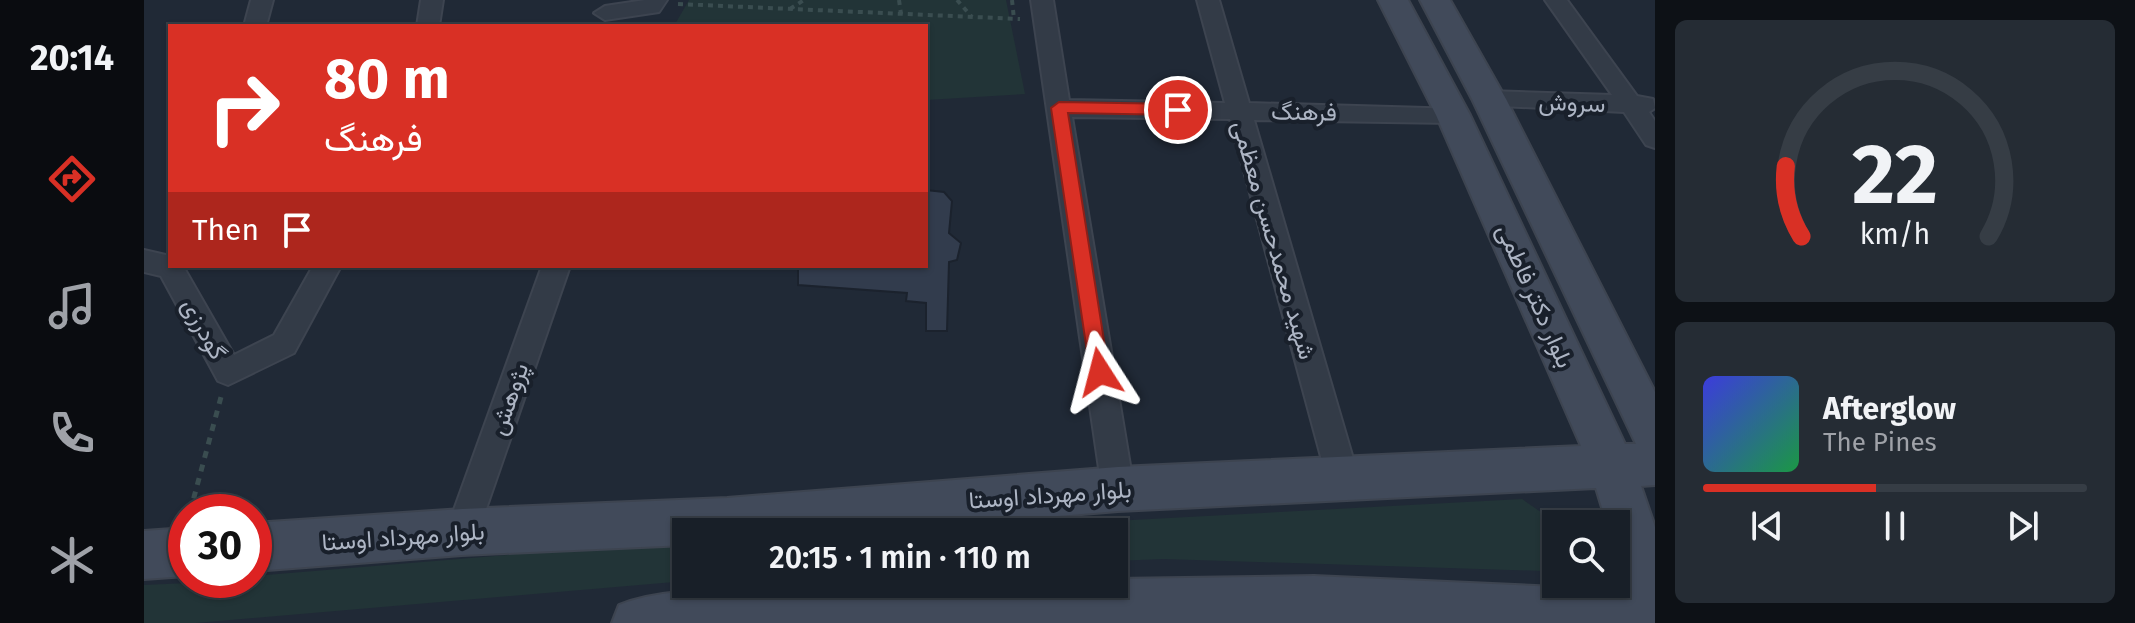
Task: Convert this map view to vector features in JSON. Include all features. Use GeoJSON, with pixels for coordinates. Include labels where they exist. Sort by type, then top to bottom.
{"type":"FeatureCollection","features":[{"type":"Feature","properties":{"kind":"main road","name":"بلوار دکتر فاطمی"},"geometry":{"type":"LineString","coordinates":[[1393,0],[1634,466],[1655,602]]}},
{"type":"Feature","properties":{"kind":"main road","name":"بلوار دکتر فاطمی"},"geometry":{"type":"LineString","coordinates":[[1435,0],[1489,99],[1655,437]]}},
{"type":"Feature","properties":{"kind":"main road","name":"بلوار مهرداد اوستا"},"geometry":{"type":"LineString","coordinates":[[811,518],[1118,489],[1634,466]]}},
{"type":"Feature","properties":{"kind":"main road","name":"بلوار مهرداد اوستا"},"geometry":{"type":"LineString","coordinates":[[272,546],[462,532],[672,527]]}},
{"type":"Feature","properties":{"kind":"main road"},"geometry":{"type":"LineString","coordinates":[[144,555],[168,553]]}},
{"type":"Feature","properties":{"kind":"main road"},"geometry":{"type":"LineString","coordinates":[[637,623],[715,600],[1028,614],[1318,612],[1655,616]]}},
{"type":"Feature","properties":{"kind":"street"},"geometry":{"type":"LineString","coordinates":[[256,24],[262,0]]}},
{"type":"Feature","properties":{"kind":"street"},"geometry":{"type":"LineString","coordinates":[[428,24],[432,0]]}},
{"type":"Feature","properties":{"kind":"street","name":"شهید محمدحسن معظمی"},"geometry":{"type":"LineString","coordinates":[[1208,0],[1343,479]]}},
{"type":"Feature","properties":{"kind":"street"},"geometry":{"type":"LineString","coordinates":[[1556,0],[1643,106],[1655,139]]}},
{"type":"Feature","properties":{"kind":"street"},"geometry":{"type":"LineString","coordinates":[[605,13],[651,7],[655,2]]}},
{"type":"Feature","properties":{"kind":"street"},"geometry":{"type":"LineString","coordinates":[[1044,9],[1118,489]]}},
{"type":"Feature","properties":{"kind":"street","name":"سروش"},"geometry":{"type":"LineString","coordinates":[[1489,99],[1643,106]]}},
{"type":"Feature","properties":{"kind":"street","name":"فرهنگ"},"geometry":{"type":"LineString","coordinates":[[1059,108],[1453,115]]}},
{"type":"Feature","properties":{"kind":"street","name":"گودرزی"},"geometry":{"type":"LineString","coordinates":[[144,261],[168,267]]}},
{"type":"Feature","properties":{"kind":"street","name":"گودرزی"},"geometry":{"type":"LineString","coordinates":[[171,268],[228,372],[284,344],[326,268]]}},
{"type":"Feature","properties":{"kind":"street","name":"پژوهش"},"geometry":{"type":"LineString","coordinates":[[462,532],[555,268]]}},
{"type":"Feature","properties":{"kind":"path"},"geometry":{"type":"LineString","coordinates":[[789,9],[804,0]]}},
{"type":"Feature","properties":{"kind":"path"},"geometry":{"type":"LineString","coordinates":[[899,0],[901,14]]}},
{"type":"Feature","properties":{"kind":"path"},"geometry":{"type":"LineString","coordinates":[[957,0],[972,17]]}},
{"type":"Feature","properties":{"kind":"path"},"geometry":{"type":"LineString","coordinates":[[1012,0],[1014,19]]}},
{"type":"Feature","properties":{"kind":"path"},"geometry":{"type":"LineString","coordinates":[[655,2],[1014,19],[1044,9]]}},
{"type":"Feature","properties":{"kind":"path","name":"گودرزی"},"geometry":{"type":"LineString","coordinates":[[195,494],[228,372]]}},
{"type":"Feature","properties":{"kind":"shaded area"},"geometry":{"type":"Polygon","coordinates":[[[689,0],[1006,0],[1025,94],[928,100],[928,24],[675,24],[689,0]]]}},
{"type":"Feature","properties":{"kind":"shaded area"},"geometry":{"type":"Polygon","coordinates":[[[1522,499],[1542,513],[1542,571],[1128,560],[1128,520],[1522,499]]]}},
{"type":"Feature","properties":{"kind":"shaded area"},"geometry":{"type":"Polygon","coordinates":[[[672,541],[672,582],[196,623],[144,623],[144,585],[168,584],[168,598],[272,598],[272,574],[672,541]]]}},
{"type":"Feature","properties":{"kind":"building"},"geometry":{"type":"Polygon","coordinates":[[[928,190],[944,192],[952,201],[949,233],[961,243],[957,260],[949,262],[947,331],[926,331],[926,303],[906,301],[907,293],[798,285],[798,268],[928,268],[928,190]]]}},
{"type":"Feature","properties":{"kind":"route"},"geometry":{"type":"LineString","coordinates":[[1100,372],[1059,108],[1178,110]]}}]}
